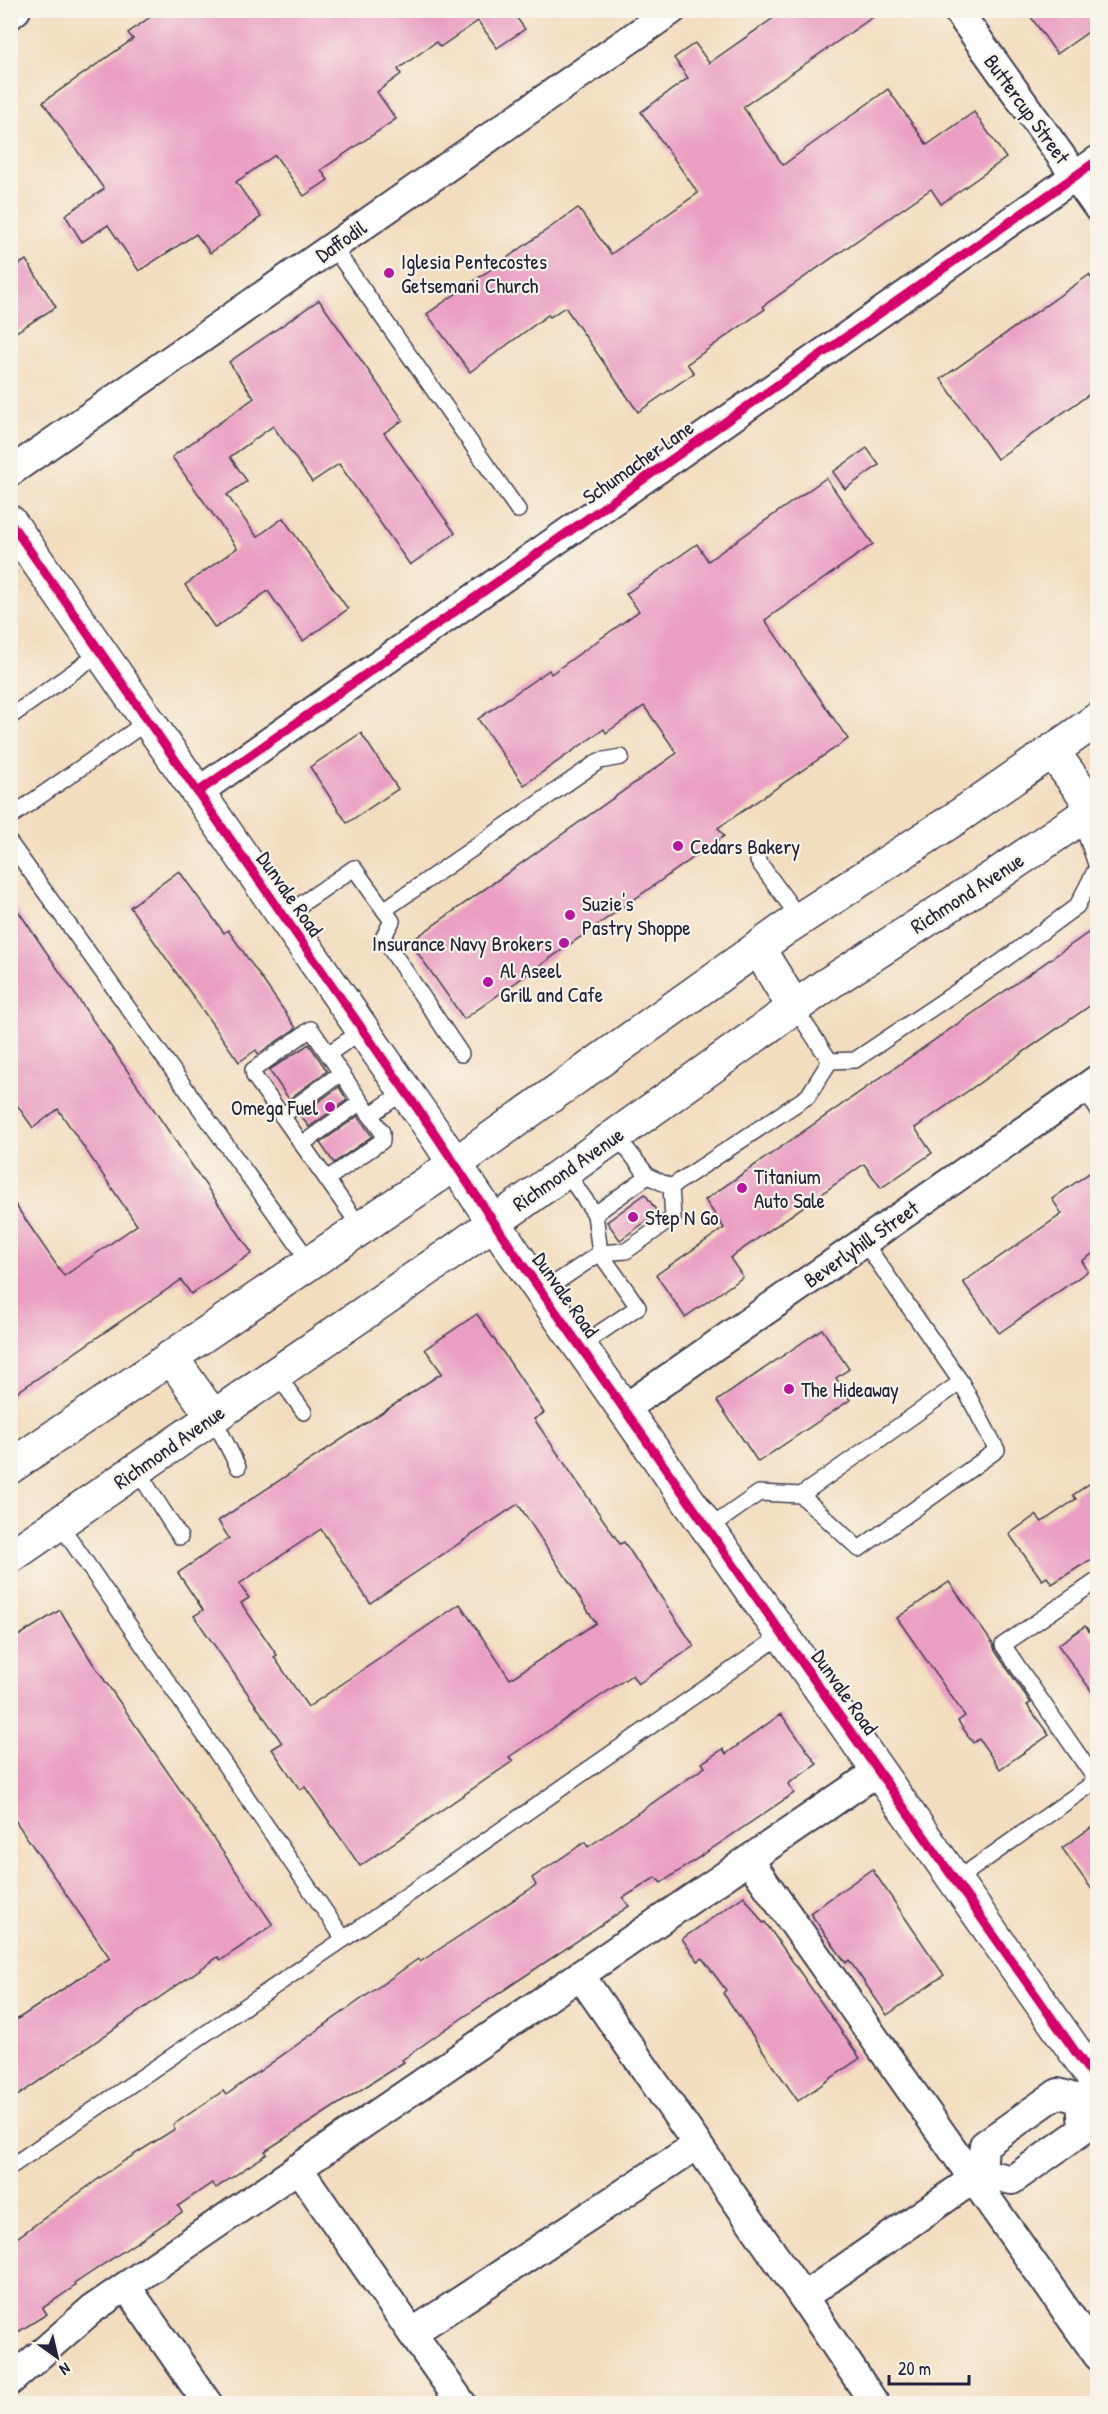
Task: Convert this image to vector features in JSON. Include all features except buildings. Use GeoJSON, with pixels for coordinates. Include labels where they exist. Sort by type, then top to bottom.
{"type":"FeatureCollection","features":[{"type":"Feature","properties":{"kind":"main road","name":"Dunvale Road"},"geometry":{"type":"LineString","coordinates":[[10,522],[542,1292],[955,1881],[1092,2091]]}},
{"type":"Feature","properties":{"kind":"main road"},"geometry":{"type":"LineString","coordinates":[[10,1467],[455,1164],[800,919],[956,818],[1098,719]]}},
{"type":"Feature","properties":{"kind":"main road"},"geometry":{"type":"LineString","coordinates":[[1052,751],[1090,810]]}},
{"type":"Feature","properties":{"kind":"main road","name":"Richmond Avenue"},"geometry":{"type":"LineString","coordinates":[[10,1557],[494,1222],[794,1007],[1090,810]]}},
{"type":"Feature","properties":{"kind":"main road"},"geometry":{"type":"LineString","coordinates":[[758,948],[794,1007]]}},
{"type":"Feature","properties":{"kind":"main road"},"geometry":{"type":"LineString","coordinates":[[171,1357],[213,1417]]}},
{"type":"Feature","properties":{"kind":"street"},"geometry":{"type":"LineString","coordinates":[[10,15],[16,10]]}},
{"type":"Feature","properties":{"kind":"street","name":"Daffodil"},"geometry":{"type":"LineString","coordinates":[[10,472],[672,10]]}},
{"type":"Feature","properties":{"kind":"street","name":"Buttercup Street"},"geometry":{"type":"LineString","coordinates":[[957,10],[1086,168],[1098,208]]}},
{"type":"Feature","properties":{"kind":"street","name":"Schumacher Lane"},"geometry":{"type":"LineString","coordinates":[[198,792],[1086,168]]}},
{"type":"Feature","properties":{"kind":"street","name":"Beverlyhill Street"},"geometry":{"type":"LineString","coordinates":[[624,1409],[864,1242],[1093,1093]]}},
{"type":"Feature","properties":{"kind":"street"},"geometry":{"type":"LineString","coordinates":[[10,2381],[91,2310],[878,1771]]}},
{"type":"Feature","properties":{"kind":"street"},"geometry":{"type":"LineString","coordinates":[[749,1860],[977,2176],[1098,2356]]}},
{"type":"Feature","properties":{"kind":"street"},"geometry":{"type":"LineString","coordinates":[[580,1975],[875,2403]]}},
{"type":"Feature","properties":{"kind":"street"},"geometry":{"type":"LineString","coordinates":[[802,2297],[977,2176],[1012,2180],[1083,2130],[1092,2091],[1058,2093],[984,2145],[977,2176]]}},
{"type":"Feature","properties":{"kind":"street"},"geometry":{"type":"LineString","coordinates":[[412,2333],[697,2145]]}},
{"type":"Feature","properties":{"kind":"street"},"geometry":{"type":"LineString","coordinates":[[298,2168],[462,2403]]}},
{"type":"Feature","properties":{"kind":"street"},"geometry":{"type":"LineString","coordinates":[[126,2286],[208,2403]]}},
{"type":"Feature","properties":{"kind":"lane"},"geometry":{"type":"LineString","coordinates":[[333,247],[518,510]]}},
{"type":"Feature","properties":{"kind":"lane"},"geometry":{"type":"LineString","coordinates":[[10,717],[101,652]]}},
{"type":"Feature","properties":{"kind":"lane"},"geometry":{"type":"LineString","coordinates":[[10,817],[148,721]]}},
{"type":"Feature","properties":{"kind":"lane"},"geometry":{"type":"LineString","coordinates":[[384,910],[599,761],[621,757]]}},
{"type":"Feature","properties":{"kind":"lane"},"geometry":{"type":"LineString","coordinates":[[830,1061],[855,1060],[1001,962],[1077,906],[1097,867],[1090,810]]}},
{"type":"Feature","properties":{"kind":"lane"},"geometry":{"type":"LineString","coordinates":[[10,843],[310,1262]]}},
{"type":"Feature","properties":{"kind":"lane"},"geometry":{"type":"LineString","coordinates":[[758,861],[800,919]]}},
{"type":"Feature","properties":{"kind":"lane"},"geometry":{"type":"LineString","coordinates":[[284,916],[354,868],[392,921],[383,938],[461,1054]]}},
{"type":"Feature","properties":{"kind":"lane"},"geometry":{"type":"LineString","coordinates":[[794,1007],[830,1061]]}},
{"type":"Feature","properties":{"kind":"lane"},"geometry":{"type":"LineString","coordinates":[[327,1179],[382,1141],[382,1132],[313,1031],[308,1029],[258,1064],[254,1070],[254,1076],[361,1228]]}},
{"type":"Feature","properties":{"kind":"lane"},"geometry":{"type":"LineString","coordinates":[[328,1054],[363,1030]]}},
{"type":"Feature","properties":{"kind":"lane"},"geometry":{"type":"LineString","coordinates":[[671,1187],[807,1096],[830,1061]]}},
{"type":"Feature","properties":{"kind":"lane"},"geometry":{"type":"LineString","coordinates":[[282,1116],[340,1073]]}},
{"type":"Feature","properties":{"kind":"lane"},"geometry":{"type":"LineString","coordinates":[[302,1144],[365,1108],[405,1091]]}},
{"type":"Feature","properties":{"kind":"lane"},"geometry":{"type":"LineString","coordinates":[[616,1134],[648,1176],[671,1187]]}},
{"type":"Feature","properties":{"kind":"lane"},"geometry":{"type":"LineString","coordinates":[[565,1171],[595,1214],[600,1253],[638,1307],[580,1346]]}},
{"type":"Feature","properties":{"kind":"lane"},"geometry":{"type":"LineString","coordinates":[[595,1214],[648,1176]]}},
{"type":"Feature","properties":{"kind":"lane"},"geometry":{"type":"LineString","coordinates":[[542,1292],[600,1253],[626,1251],[673,1218],[671,1187]]}},
{"type":"Feature","properties":{"kind":"lane"},"geometry":{"type":"LineString","coordinates":[[801,1495],[859,1549],[997,1450],[962,1382],[864,1242]]}},
{"type":"Feature","properties":{"kind":"lane"},"geometry":{"type":"LineString","coordinates":[[276,1373],[304,1412]]}},
{"type":"Feature","properties":{"kind":"lane"},"geometry":{"type":"LineString","coordinates":[[708,1529],[759,1493],[801,1495],[962,1382]]}},
{"type":"Feature","properties":{"kind":"lane"},"geometry":{"type":"LineString","coordinates":[[213,1417],[238,1467]]}},
{"type":"Feature","properties":{"kind":"lane"},"geometry":{"type":"LineString","coordinates":[[137,1470],[180,1537]]}},
{"type":"Feature","properties":{"kind":"lane"},"geometry":{"type":"LineString","coordinates":[[58,1523],[344,1939]]}},
{"type":"Feature","properties":{"kind":"lane"},"geometry":{"type":"LineString","coordinates":[[955,1881],[1097,1782],[1003,1646],[1098,1580]]}},
{"type":"Feature","properties":{"kind":"lane"},"geometry":{"type":"LineString","coordinates":[[10,2167],[782,1635]]}},
{"type":"Feature","properties":{"kind":"cycle path"},"geometry":{"type":"LineString","coordinates":[[198,792],[1098,160]]}},
{"type":"Feature","properties":{"kind":"cycle path"},"geometry":{"type":"LineString","coordinates":[[10,522],[433,1131],[513,1251],[1098,2084]]}},
{"type":"Feature","properties":{"kind":"place","name":"Iglesia Pentecostes Getsemani Church"},"geometry":{"type":"Point","coordinates":[389,273]}},
{"type":"Feature","properties":{"kind":"place","name":"Cedars Bakery"},"geometry":{"type":"Point","coordinates":[678,846]}},
{"type":"Feature","properties":{"kind":"place","name":"Suzie's Pastry Shoppe"},"geometry":{"type":"Point","coordinates":[570,915]}},
{"type":"Feature","properties":{"kind":"place","name":"Insurance Navy Brokers"},"geometry":{"type":"Point","coordinates":[564,943]}},
{"type":"Feature","properties":{"kind":"place","name":"Al Aseel Grill and Cafe"},"geometry":{"type":"Point","coordinates":[488,982]}},
{"type":"Feature","properties":{"kind":"place","name":"Omega Fuel"},"geometry":{"type":"Point","coordinates":[330,1107]}},
{"type":"Feature","properties":{"kind":"place","name":"Titanium Auto Sale"},"geometry":{"type":"Point","coordinates":[742,1188]}},
{"type":"Feature","properties":{"kind":"place","name":"Step N Go"},"geometry":{"type":"Point","coordinates":[633,1217]}},
{"type":"Feature","properties":{"kind":"place","name":"The Hideaway"},"geometry":{"type":"Point","coordinates":[789,1389]}}]}
